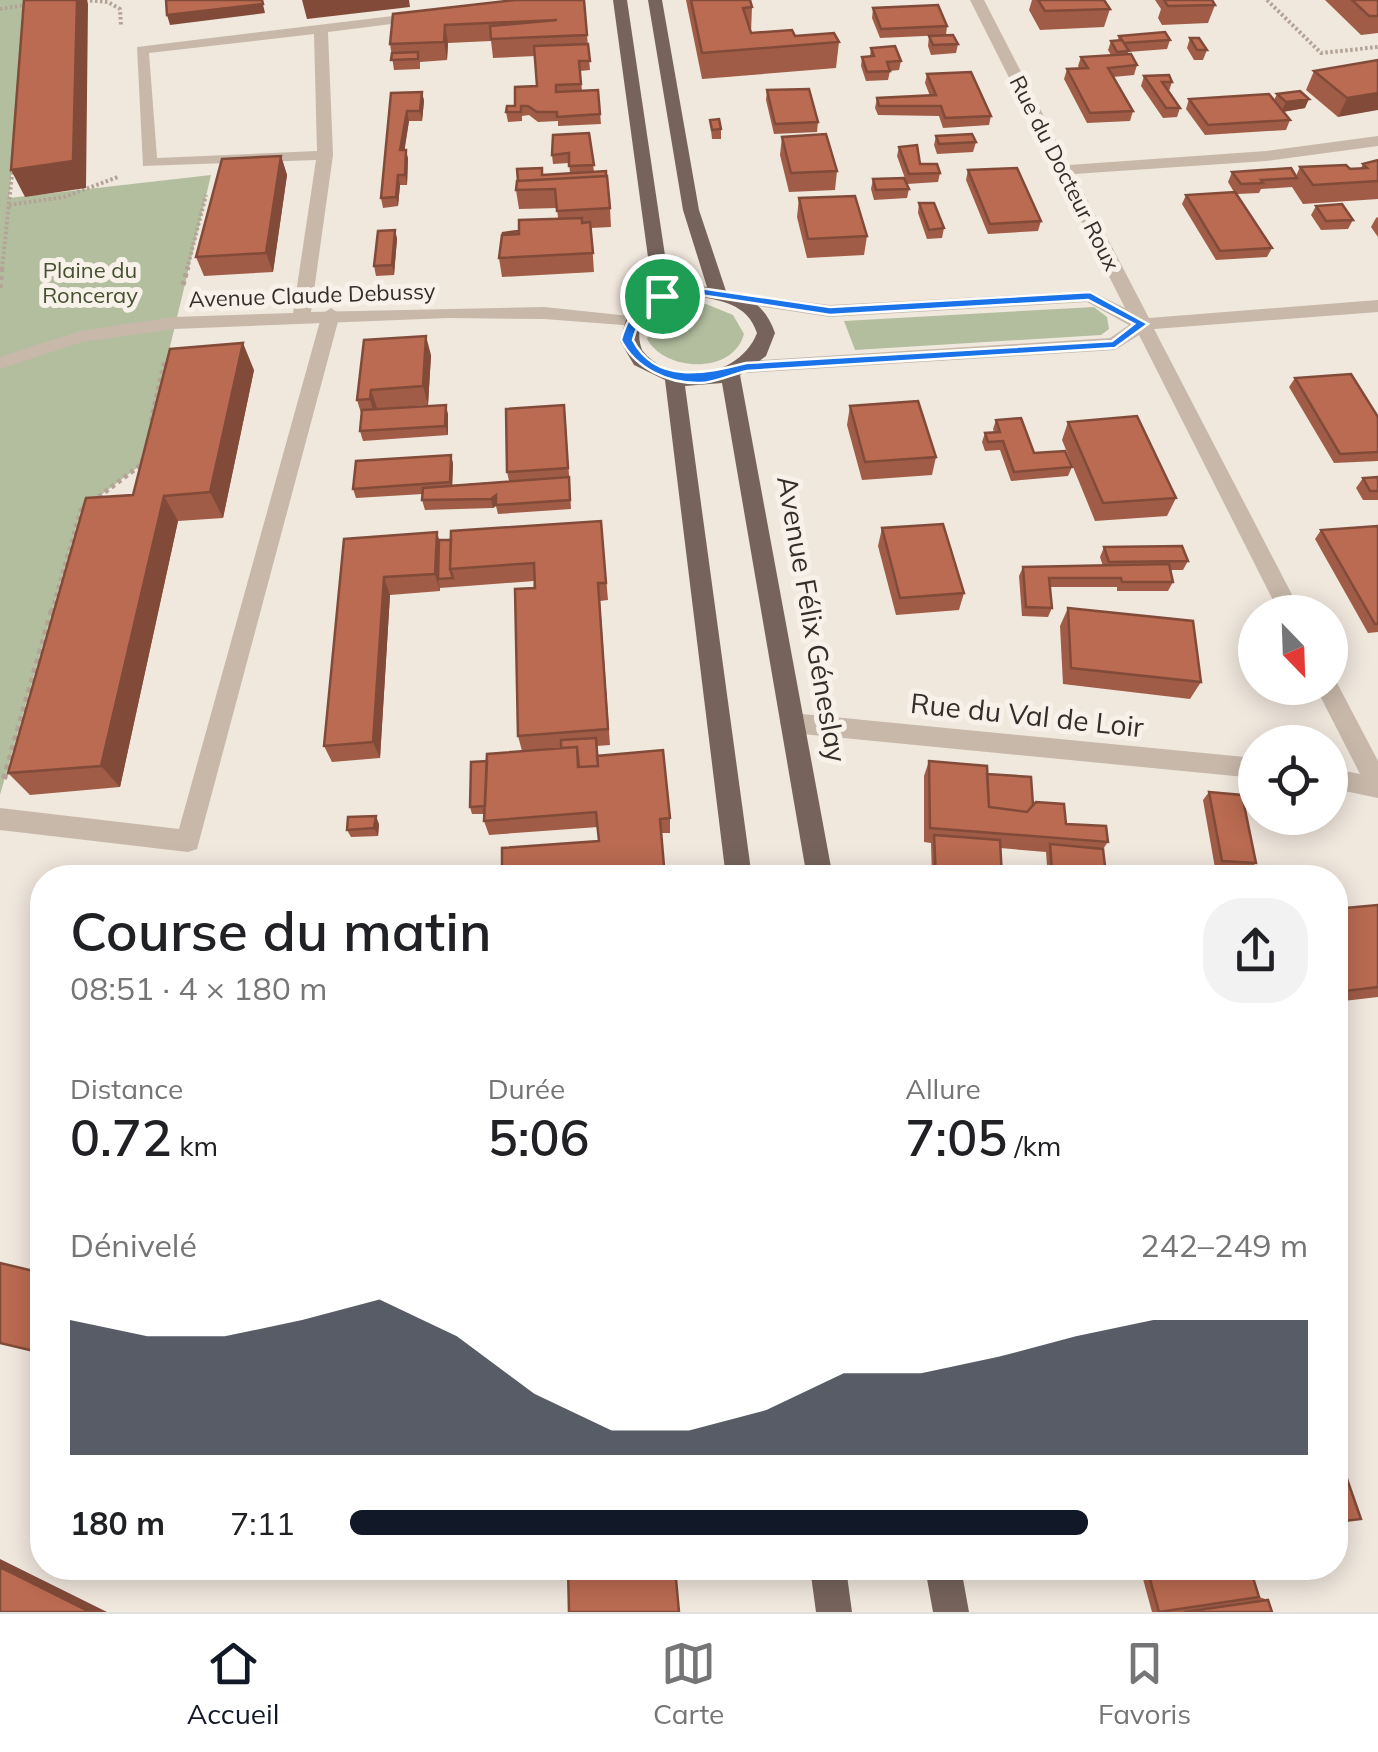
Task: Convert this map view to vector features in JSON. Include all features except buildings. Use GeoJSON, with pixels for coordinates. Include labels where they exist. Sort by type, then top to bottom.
{"type":"FeatureCollection","features":[{"type":"Feature","properties":{"kind":"main road"},"geometry":{"type":"LineString","coordinates":[[620,0],[662,296]]}},
{"type":"Feature","properties":{"kind":"main road"},"geometry":{"type":"LineString","coordinates":[[655,0],[692,210],[717,292]]}},
{"type":"Feature","properties":{"kind":"main road"},"geometry":{"type":"LineString","coordinates":[[693,290],[717,292],[755,308],[765,322],[768,336],[758,357],[738,370],[700,379],[652,369],[635,356],[627,340],[630,322],[641,308],[662,296],[693,290]]}},
{"type":"Feature","properties":{"kind":"main road","name":"Avenue Félix Géneslay"},"geometry":{"type":"LineString","coordinates":[[738,370],[818,865]]}},
{"type":"Feature","properties":{"kind":"main road"},"geometry":{"type":"LineString","coordinates":[[674,376],[738,865]]}},
{"type":"Feature","properties":{"kind":"main road"},"geometry":{"type":"LineString","coordinates":[[830,1580],[834,1612]]}},
{"type":"Feature","properties":{"kind":"main road"},"geometry":{"type":"LineString","coordinates":[[945,1580],[951,1612]]}},
{"type":"Feature","properties":{"kind":"street","name":"Rue du Docteur Roux"},"geometry":{"type":"LineString","coordinates":[[977,0],[1281,595]]}},
{"type":"Feature","properties":{"kind":"street"},"geometry":{"type":"LineString","coordinates":[[325,155],[149,163],[142,50],[436,15]]}},
{"type":"Feature","properties":{"kind":"street"},"geometry":{"type":"LineString","coordinates":[[302,315],[325,155],[321,28]]}},
{"type":"Feature","properties":{"kind":"street"},"geometry":{"type":"LineString","coordinates":[[1064,170],[1266,156],[1378,141]]}},
{"type":"Feature","properties":{"kind":"street"},"geometry":{"type":"LineString","coordinates":[[737,298],[830,311],[1090,296],[1142,324]]}},
{"type":"Feature","properties":{"kind":"street"},"geometry":{"type":"LineString","coordinates":[[738,370],[1115,344],[1142,324],[1378,306]]}},
{"type":"Feature","properties":{"kind":"street","name":"Avenue Claude Debussy"},"geometry":{"type":"LineString","coordinates":[[0,363],[80,336],[174,323],[331,314],[544,312],[630,322]]}},
{"type":"Feature","properties":{"kind":"street"},"geometry":{"type":"LineString","coordinates":[[0,819],[188,841],[331,314]]}},
{"type":"Feature","properties":{"kind":"street"},"geometry":{"type":"LineString","coordinates":[[1337,705],[1375,774]]}},
{"type":"Feature","properties":{"kind":"street","name":"Rue du Val de Loir"},"geometry":{"type":"LineString","coordinates":[[792,723],[1238,766]]}},
{"type":"Feature","properties":{"kind":"street"},"geometry":{"type":"LineString","coordinates":[[1348,770],[1375,774]]}},
{"type":"Feature","properties":{"kind":"street"},"geometry":{"type":"LineString","coordinates":[[1348,776],[1375,774]]}},
{"type":"Feature","properties":{"kind":"path"},"geometry":{"type":"LineString","coordinates":[[1267,0],[1321,52],[1378,47]]}},
{"type":"Feature","properties":{"kind":"path"},"geometry":{"type":"LineString","coordinates":[[0,8],[46,3]]}},
{"type":"Feature","properties":{"kind":"path"},"geometry":{"type":"LineString","coordinates":[[0,288],[13,160]]}},
{"type":"Feature","properties":{"kind":"path"},"geometry":{"type":"LineString","coordinates":[[150,428],[213,162]]}},
{"type":"Feature","properties":{"kind":"path"},"geometry":{"type":"LineString","coordinates":[[9,205],[81,192],[149,163]]}},
{"type":"Feature","properties":{"kind":"path"},"geometry":{"type":"LineString","coordinates":[[0,795],[81,510],[142,464],[146,446]]}},
{"type":"Feature","properties":{"kind":"green space","name":"Plaine du Ronceray"},"geometry":{"type":"Polygon","coordinates":[[[0,0],[29,0],[9,198],[211,175],[142,464],[81,510],[0,795],[0,0]]]}},
{"type":"Feature","properties":{"kind":"green space"},"geometry":{"type":"Polygon","coordinates":[[[706,304],[733,315],[744,334],[727,357],[713,362],[683,363],[656,350],[647,339],[652,320],[675,306],[706,304]]]}},
{"type":"Feature","properties":{"kind":"green space"},"geometry":{"type":"Polygon","coordinates":[[[1094,307],[1107,317],[1109,329],[1101,335],[855,350],[844,321],[1094,307]]]}},
{"type":"Feature","properties":{"kind":"route"},"geometry":{"type":"LineString","coordinates":[[693,290],[717,292],[830,311],[1090,296],[1142,324],[1115,344],[746,367],[700,379],[652,369],[635,356],[627,340],[633,317],[662,296],[693,290]]}}]}
